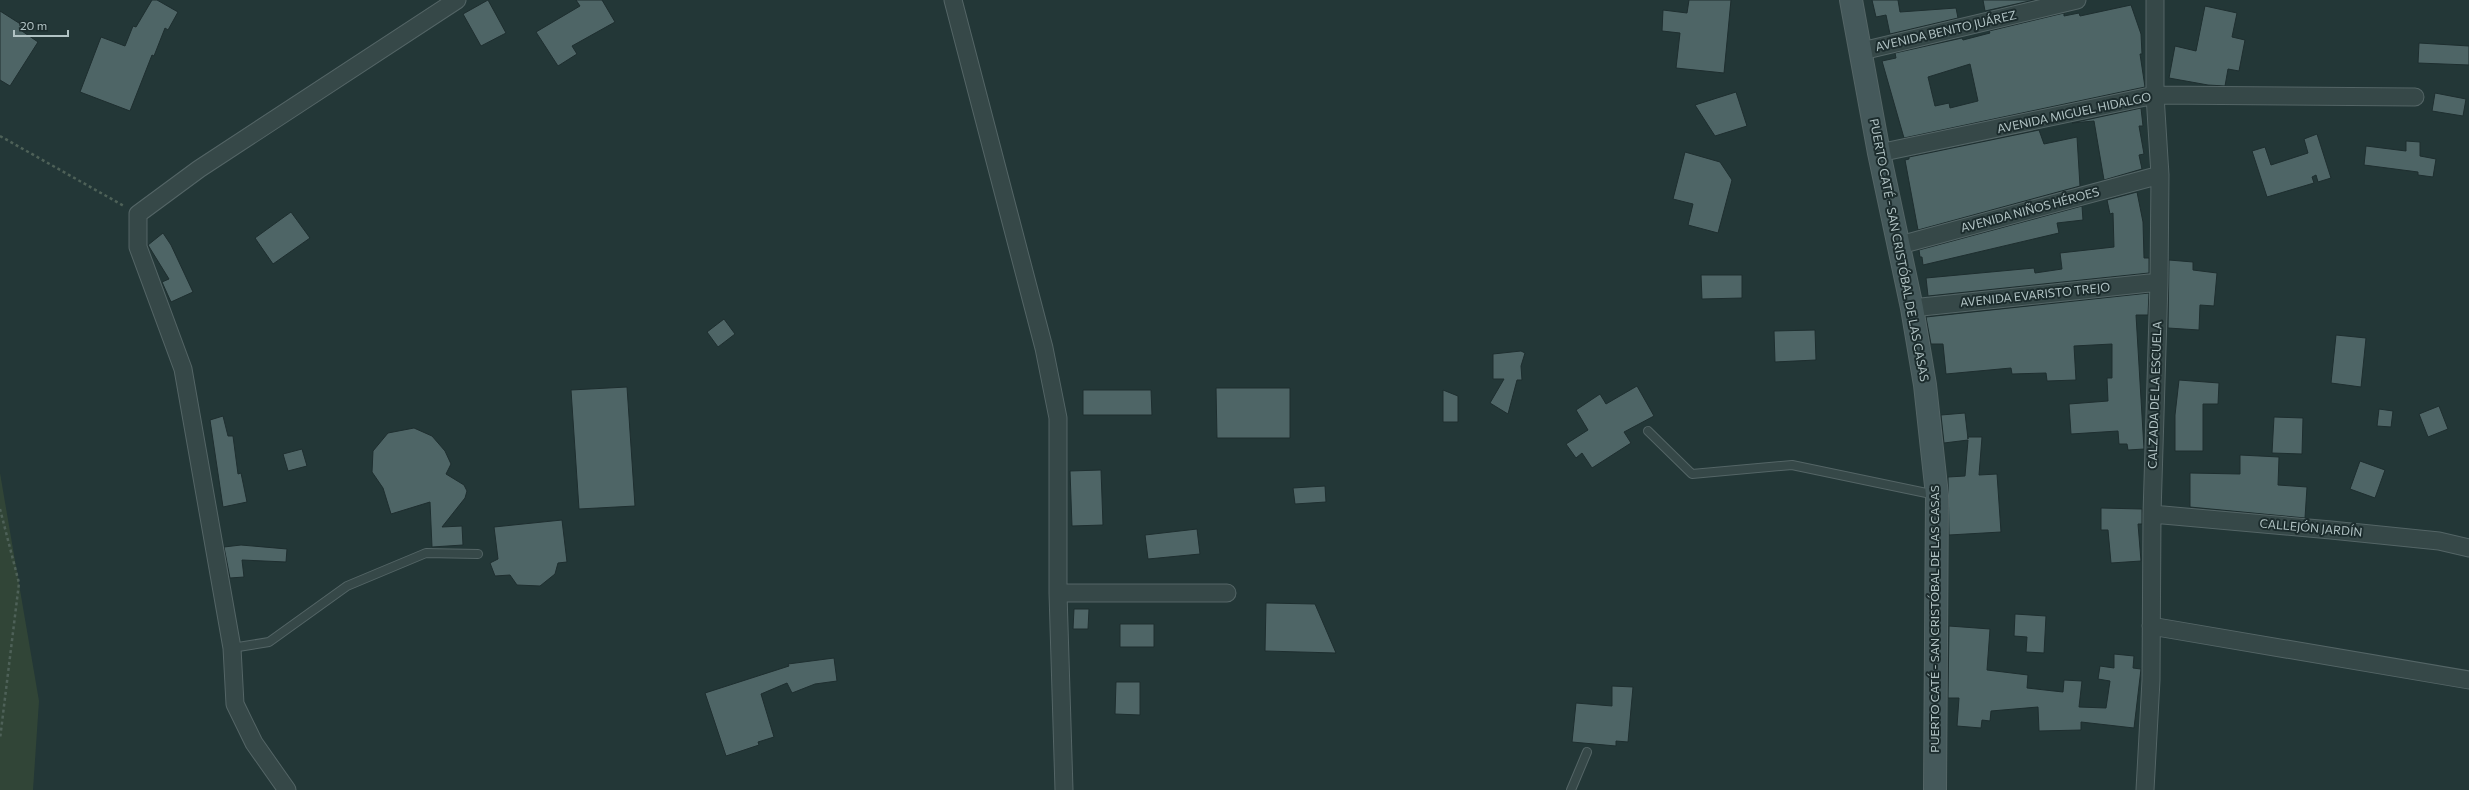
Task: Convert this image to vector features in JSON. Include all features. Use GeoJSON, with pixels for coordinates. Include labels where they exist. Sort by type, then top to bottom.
{"type":"FeatureCollection","features":[{"type":"Feature","properties":{"kind":"main road","name":"PUERTO CATÉ - SAN CRISTÓBAL DE LAS CASAS"},"geometry":{"type":"LineString","coordinates":[[1851,0],[1862,51],[1879,154],[1900,245],[1912,308],[1925,385],[1937,495],[1935,790]]}},
{"type":"Feature","properties":{"kind":"street"},"geometry":{"type":"LineString","coordinates":[[287,790],[254,743],[235,704],[232,648],[183,369],[138,247],[138,214],[199,169],[456,0]]}},
{"type":"Feature","properties":{"kind":"street"},"geometry":{"type":"LineString","coordinates":[[953,0],[1044,348],[1058,418],[1058,594],[1064,790]]}},
{"type":"Feature","properties":{"kind":"street","name":"AVENIDA BENITO JUÁREZ"},"geometry":{"type":"LineString","coordinates":[[1862,51],[2077,0]]}},
{"type":"Feature","properties":{"kind":"street","name":"CALZADA DE LA ESCUELA"},"geometry":{"type":"LineString","coordinates":[[2145,790],[2151,680],[2152,514],[2159,282],[2160,175],[2156,95],[2155,0]]}},
{"type":"Feature","properties":{"kind":"street","name":"AVENIDA MIGUEL HIDALGO"},"geometry":{"type":"LineString","coordinates":[[1879,154],[2156,95],[2415,97]]}},
{"type":"Feature","properties":{"kind":"street","name":"AVENIDA NIÑOS HÉROES"},"geometry":{"type":"LineString","coordinates":[[1900,245],[2160,175]]}},
{"type":"Feature","properties":{"kind":"street","name":"AVENIDA EVARISTO TREJO"},"geometry":{"type":"LineString","coordinates":[[1912,308],[2159,282]]}},
{"type":"Feature","properties":{"kind":"street","name":"CALLEJÓN JARDÍN"},"geometry":{"type":"LineString","coordinates":[[2152,514],[2439,541],[2469,548]]}},
{"type":"Feature","properties":{"kind":"street"},"geometry":{"type":"LineString","coordinates":[[1058,594],[1227,593]]}},
{"type":"Feature","properties":{"kind":"street"},"geometry":{"type":"LineString","coordinates":[[2151,626],[2469,680]]}},
{"type":"Feature","properties":{"kind":"lane"},"geometry":{"type":"LineString","coordinates":[[1648,431],[1692,474],[1792,465],[1937,495]]}},
{"type":"Feature","properties":{"kind":"lane"},"geometry":{"type":"LineString","coordinates":[[232,648],[269,642],[347,586],[426,553],[478,554]]}},
{"type":"Feature","properties":{"kind":"lane"},"geometry":{"type":"LineString","coordinates":[[1571,790],[1587,752]]}},
{"type":"Feature","properties":{"kind":"path"},"geometry":{"type":"LineString","coordinates":[[0,136],[138,214]]}},
{"type":"Feature","properties":{"kind":"path"},"geometry":{"type":"LineString","coordinates":[[0,509],[19,583],[0,739]]}},
{"type":"Feature","properties":{"kind":"green space"},"geometry":{"type":"Polygon","coordinates":[[[0,473],[39,701],[33,790],[0,790],[0,473]]]}},
{"type":"Feature","properties":{"kind":"building"},"geometry":{"type":"Polygon","coordinates":[[[152,0],[157,0],[178,12],[168,30],[165,28],[154,56],[152,55],[130,111],[80,92],[101,37],[125,46],[133,26],[136,27],[152,0]]]}},
{"type":"Feature","properties":{"kind":"building"},"geometry":{"type":"Polygon","coordinates":[[[488,0],[506,33],[481,46],[463,14],[488,0]]]}},
{"type":"Feature","properties":{"kind":"building"},"geometry":{"type":"Polygon","coordinates":[[[576,0],[602,0],[615,22],[572,46],[577,54],[558,66],[536,32],[580,6],[576,0]]]}},
{"type":"Feature","properties":{"kind":"building"},"geometry":{"type":"Polygon","coordinates":[[[1689,0],[1731,0],[1724,73],[1676,68],[1680,33],[1662,31],[1663,10],[1687,13],[1689,0]]]}},
{"type":"Feature","properties":{"kind":"building"},"geometry":{"type":"Polygon","coordinates":[[[1872,0],[1898,0],[1900,12],[1956,8],[1958,18],[1890,34],[1886,15],[1876,17],[1872,0]]]}},
{"type":"Feature","properties":{"kind":"building"},"geometry":{"type":"Polygon","coordinates":[[[1983,0],[2034,0],[1985,11],[1983,0]]]}},
{"type":"Feature","properties":{"kind":"building"},"geometry":{"type":"Polygon","coordinates":[[[2131,5],[2141,34],[2142,54],[2140,54],[2145,87],[1904,138],[1882,61],[1896,58],[1895,53],[1962,38],[1963,40],[1990,33],[1989,31],[2064,13],[2064,16],[2079,13],[2080,16],[2131,5]],[[1970,64],[1928,77],[1935,106],[1949,103],[1950,108],[1978,101],[1970,64]]]}},
{"type":"Feature","properties":{"kind":"building"},"geometry":{"type":"Polygon","coordinates":[[[2205,6],[2237,13],[2232,37],[2245,40],[2239,71],[2228,69],[2225,86],[2208,85],[2169,78],[2175,46],[2196,51],[2205,6]]]}},
{"type":"Feature","properties":{"kind":"building"},"geometry":{"type":"Polygon","coordinates":[[[0,11],[22,25],[19,29],[38,42],[10,86],[0,80],[0,11]]]}},
{"type":"Feature","properties":{"kind":"building"},"geometry":{"type":"Polygon","coordinates":[[[2419,43],[2469,46],[2469,65],[2418,63],[2419,43]]]}},
{"type":"Feature","properties":{"kind":"building"},"geometry":{"type":"Polygon","coordinates":[[[1736,92],[1747,126],[1715,136],[1695,105],[1736,92]]]}},
{"type":"Feature","properties":{"kind":"building"},"geometry":{"type":"Polygon","coordinates":[[[2435,93],[2466,99],[2463,116],[2432,111],[2435,93]]]}},
{"type":"Feature","properties":{"kind":"building"},"geometry":{"type":"Polygon","coordinates":[[[2141,108],[2143,126],[2139,126],[2144,154],[2139,155],[2142,169],[2104,180],[2094,121],[2072,123],[2141,108]]]}},
{"type":"Feature","properties":{"kind":"building"},"geometry":{"type":"Polygon","coordinates":[[[2039,130],[2044,144],[2077,137],[2080,186],[1918,230],[1905,160],[1909,159],[1909,157],[2039,130]]]}},
{"type":"Feature","properties":{"kind":"building"},"geometry":{"type":"Polygon","coordinates":[[[2317,134],[2331,178],[2318,182],[2316,175],[2312,177],[2314,183],[2267,197],[2252,151],[2265,147],[2271,165],[2308,153],[2304,139],[2317,134]]]}},
{"type":"Feature","properties":{"kind":"building"},"geometry":{"type":"Polygon","coordinates":[[[2406,141],[2420,142],[2420,156],[2436,159],[2433,177],[2418,175],[2418,172],[2364,165],[2366,146],[2406,151],[2406,141]]]}},
{"type":"Feature","properties":{"kind":"building"},"geometry":{"type":"Polygon","coordinates":[[[1685,152],[1720,162],[1732,180],[1718,233],[1688,225],[1693,204],[1673,199],[1685,152]]]}},
{"type":"Feature","properties":{"kind":"building"},"geometry":{"type":"Polygon","coordinates":[[[2137,192],[2143,222],[2144,258],[2149,258],[2149,273],[1928,296],[1926,278],[2034,268],[2035,273],[2062,269],[2060,253],[2114,247],[2113,213],[2110,214],[2107,200],[2137,192]]]}},
{"type":"Feature","properties":{"kind":"building"},"geometry":{"type":"Polygon","coordinates":[[[2082,206],[2083,220],[2057,223],[2059,233],[1923,265],[1922,257],[1920,257],[1919,250],[2082,206]]]}},
{"type":"Feature","properties":{"kind":"building"},"geometry":{"type":"Polygon","coordinates":[[[291,212],[310,238],[273,264],[255,238],[291,212]]]}},
{"type":"Feature","properties":{"kind":"building"},"geometry":{"type":"Polygon","coordinates":[[[163,233],[171,245],[193,292],[171,302],[162,282],[169,279],[148,245],[163,233]]]}},
{"type":"Feature","properties":{"kind":"building"},"geometry":{"type":"Polygon","coordinates":[[[2169,260],[2193,262],[2193,270],[2217,273],[2214,306],[2200,305],[2199,330],[2168,328],[2169,260]]]}},
{"type":"Feature","properties":{"kind":"building"},"geometry":{"type":"Polygon","coordinates":[[[1701,275],[1742,275],[1742,298],[1702,299],[1701,275]]]}},
{"type":"Feature","properties":{"kind":"building"},"geometry":{"type":"Polygon","coordinates":[[[2149,293],[2148,315],[2136,315],[2144,449],[2128,450],[2127,444],[2119,444],[2118,431],[2071,434],[2069,404],[2108,401],[2107,378],[2112,378],[2112,344],[2074,346],[2076,380],[2047,381],[2046,373],[2012,374],[2011,368],[1946,374],[1943,344],[1931,344],[1926,317],[2149,293]]]}},
{"type":"Feature","properties":{"kind":"building"},"geometry":{"type":"Polygon","coordinates":[[[724,319],[735,334],[718,347],[707,332],[724,319]]]}},
{"type":"Feature","properties":{"kind":"building"},"geometry":{"type":"Polygon","coordinates":[[[1815,330],[1816,360],[1775,362],[1774,331],[1815,330]]]}},
{"type":"Feature","properties":{"kind":"building"},"geometry":{"type":"Polygon","coordinates":[[[2336,335],[2366,338],[2361,387],[2331,383],[2336,335]]]}},
{"type":"Feature","properties":{"kind":"building"},"geometry":{"type":"Polygon","coordinates":[[[1521,351],[1525,353],[1521,366],[1522,380],[1517,380],[1508,414],[1490,403],[1504,379],[1493,379],[1493,354],[1521,351]]]}},
{"type":"Feature","properties":{"kind":"building"},"geometry":{"type":"Polygon","coordinates":[[[2179,380],[2219,383],[2218,404],[2203,404],[2203,451],[2175,451],[2175,415],[2179,380]]]}},
{"type":"Feature","properties":{"kind":"building"},"geometry":{"type":"Polygon","coordinates":[[[1637,386],[1654,416],[1624,432],[1631,443],[1592,468],[1582,453],[1576,458],[1566,444],[1588,430],[1576,410],[1600,394],[1606,404],[1637,386]]]}},
{"type":"Feature","properties":{"kind":"building"},"geometry":{"type":"Polygon","coordinates":[[[627,387],[635,506],[579,509],[571,390],[627,387]]]}},
{"type":"Feature","properties":{"kind":"building"},"geometry":{"type":"Polygon","coordinates":[[[1216,388],[1290,388],[1290,438],[1217,438],[1216,388]]]}},
{"type":"Feature","properties":{"kind":"building"},"geometry":{"type":"Polygon","coordinates":[[[1083,390],[1151,390],[1152,415],[1083,415],[1083,390]]]}},
{"type":"Feature","properties":{"kind":"building"},"geometry":{"type":"Polygon","coordinates":[[[1443,390],[1458,396],[1458,422],[1443,422],[1443,390]]]}},
{"type":"Feature","properties":{"kind":"building"},"geometry":{"type":"Polygon","coordinates":[[[2439,406],[2448,429],[2428,437],[2419,414],[2439,406]]]}},
{"type":"Feature","properties":{"kind":"building"},"geometry":{"type":"Polygon","coordinates":[[[2379,409],[2393,411],[2391,427],[2377,426],[2379,409]]]}},
{"type":"Feature","properties":{"kind":"building"},"geometry":{"type":"Polygon","coordinates":[[[1965,413],[1968,439],[1968,437],[1982,437],[1979,475],[1997,474],[2001,532],[1949,535],[1948,477],[1965,476],[1968,440],[1944,443],[1941,415],[1965,413]]]}},
{"type":"Feature","properties":{"kind":"building"},"geometry":{"type":"Polygon","coordinates":[[[223,416],[228,436],[233,436],[238,474],[241,473],[247,502],[223,507],[210,420],[223,416]]]}},
{"type":"Feature","properties":{"kind":"building"},"geometry":{"type":"Polygon","coordinates":[[[2274,417],[2303,418],[2302,454],[2272,453],[2274,417]]]}},
{"type":"Feature","properties":{"kind":"building"},"geometry":{"type":"Polygon","coordinates":[[[414,428],[432,436],[445,451],[451,464],[446,474],[464,485],[467,491],[465,498],[442,527],[462,526],[463,545],[432,547],[430,502],[391,514],[383,488],[372,472],[373,451],[388,433],[414,428]]]}},
{"type":"Feature","properties":{"kind":"building"},"geometry":{"type":"Polygon","coordinates":[[[302,449],[307,466],[288,471],[283,454],[302,449]]]}},
{"type":"Feature","properties":{"kind":"building"},"geometry":{"type":"Polygon","coordinates":[[[2240,455],[2279,457],[2278,485],[2307,487],[2305,518],[2190,507],[2190,473],[2240,474],[2240,455]]]}},
{"type":"Feature","properties":{"kind":"building"},"geometry":{"type":"Polygon","coordinates":[[[2360,461],[2385,470],[2375,498],[2350,489],[2360,461]]]}},
{"type":"Feature","properties":{"kind":"building"},"geometry":{"type":"Polygon","coordinates":[[[1101,470],[1103,525],[1072,526],[1070,471],[1101,470]]]}},
{"type":"Feature","properties":{"kind":"building"},"geometry":{"type":"Polygon","coordinates":[[[1325,486],[1326,502],[1295,504],[1293,488],[1325,486]]]}},
{"type":"Feature","properties":{"kind":"building"},"geometry":{"type":"Polygon","coordinates":[[[2101,508],[2142,509],[2142,524],[2138,524],[2141,561],[2111,563],[2108,530],[2101,530],[2101,508]]]}},
{"type":"Feature","properties":{"kind":"building"},"geometry":{"type":"Polygon","coordinates":[[[562,520],[567,562],[558,563],[555,574],[540,586],[517,585],[510,575],[495,576],[490,563],[498,559],[494,527],[562,520]]]}},
{"type":"Feature","properties":{"kind":"building"},"geometry":{"type":"Polygon","coordinates":[[[1197,529],[1200,554],[1148,559],[1145,535],[1197,529]]]}},
{"type":"Feature","properties":{"kind":"building"},"geometry":{"type":"Polygon","coordinates":[[[241,545],[287,549],[286,562],[242,560],[244,577],[230,578],[224,547],[241,545]]]}},
{"type":"Feature","properties":{"kind":"building"},"geometry":{"type":"Polygon","coordinates":[[[1266,603],[1315,604],[1336,653],[1265,651],[1266,603]]]}},
{"type":"Feature","properties":{"kind":"building"},"geometry":{"type":"Polygon","coordinates":[[[1074,609],[1089,609],[1088,629],[1073,629],[1074,609]]]}},
{"type":"Feature","properties":{"kind":"building"},"geometry":{"type":"Polygon","coordinates":[[[2015,614],[2046,616],[2044,653],[2026,652],[2027,637],[2014,636],[2015,614]]]}},
{"type":"Feature","properties":{"kind":"building"},"geometry":{"type":"Polygon","coordinates":[[[1120,624],[1154,624],[1154,647],[1120,647],[1120,624]]]}},
{"type":"Feature","properties":{"kind":"building"},"geometry":{"type":"Polygon","coordinates":[[[1949,626],[1990,629],[1987,670],[2028,675],[2027,688],[2063,692],[2064,680],[2082,681],[2079,707],[2106,708],[2110,681],[2098,679],[2100,666],[2114,668],[2114,654],[2134,656],[2133,668],[2141,669],[2134,728],[2081,722],[2081,730],[2039,731],[2038,707],[1991,711],[1990,721],[1982,720],[1981,728],[1957,726],[1959,698],[1948,698],[1949,626]]]}},
{"type":"Feature","properties":{"kind":"building"},"geometry":{"type":"Polygon","coordinates":[[[834,658],[837,681],[815,684],[792,693],[787,683],[761,694],[774,737],[758,742],[759,745],[726,756],[705,693],[789,666],[788,664],[834,658]]]}},
{"type":"Feature","properties":{"kind":"building"},"geometry":{"type":"Polygon","coordinates":[[[1116,682],[1140,682],[1140,715],[1115,714],[1116,682]]]}},
{"type":"Feature","properties":{"kind":"building"},"geometry":{"type":"Polygon","coordinates":[[[1612,686],[1633,687],[1628,742],[1616,741],[1616,746],[1572,742],[1576,703],[1612,706],[1612,686]]]}}]}
